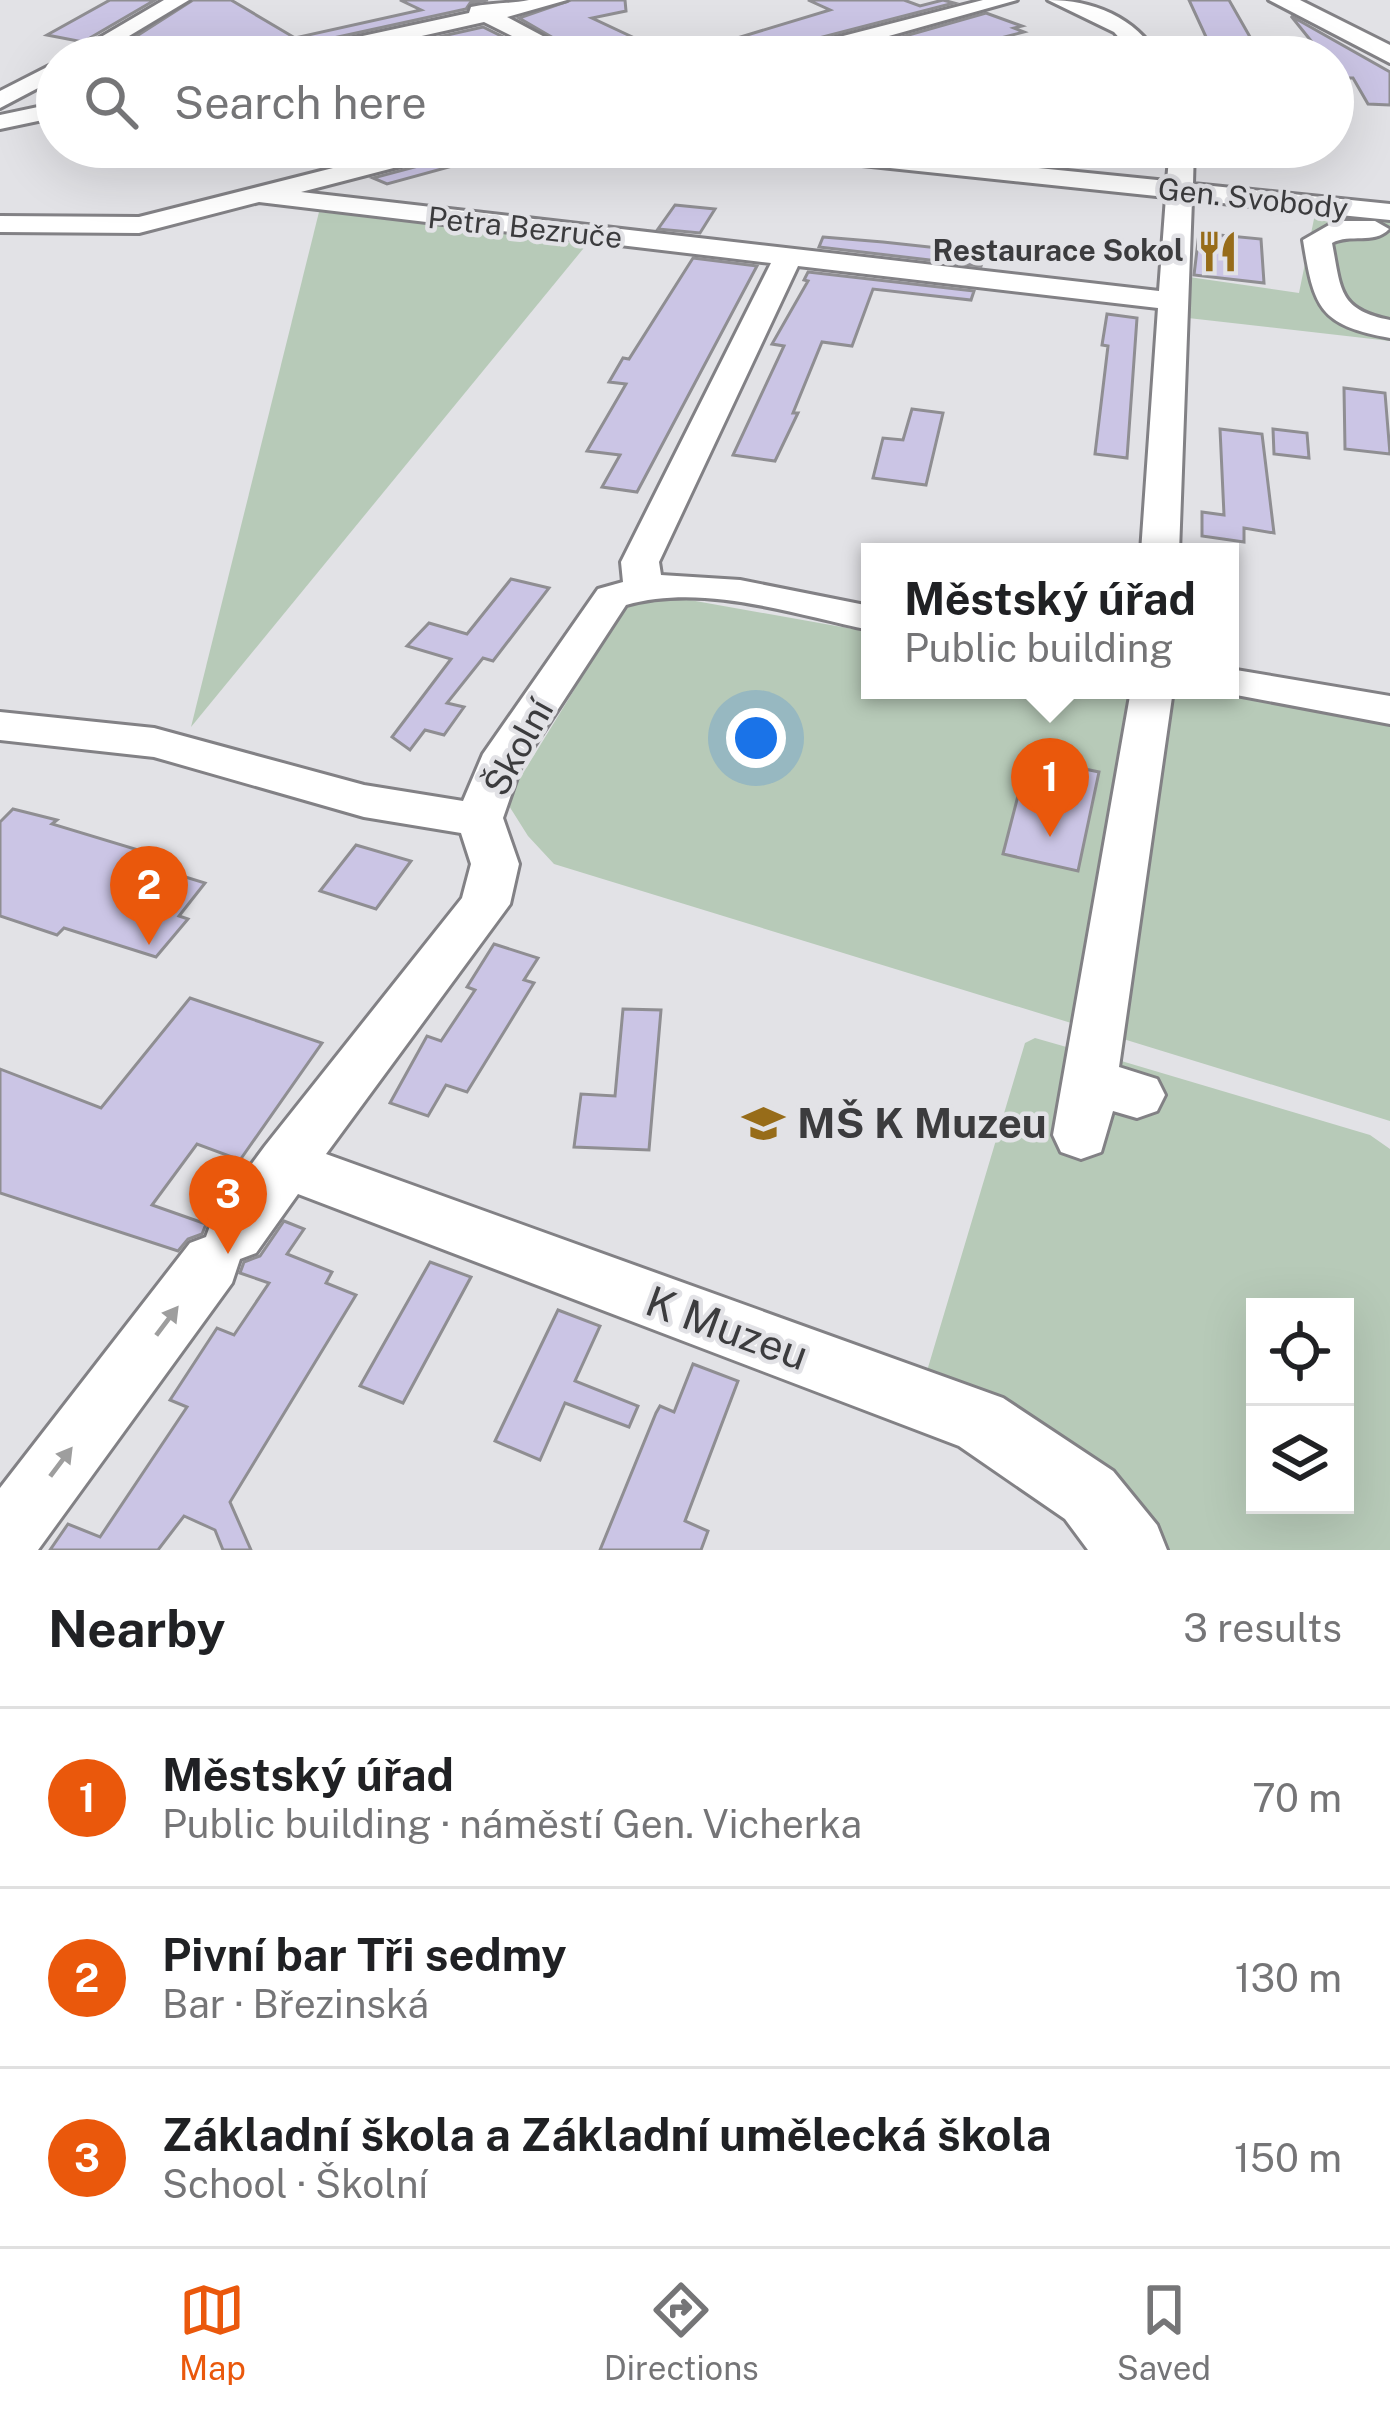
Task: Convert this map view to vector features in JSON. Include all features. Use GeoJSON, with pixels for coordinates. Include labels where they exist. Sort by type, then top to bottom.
{"type":"FeatureCollection","features":[{"type":"Feature","properties":{"kind":"main road"},"geometry":{"type":"LineString","coordinates":[[1281,0],[1352,36]]}},
{"type":"Feature","properties":{"kind":"main road"},"geometry":{"type":"LineString","coordinates":[[1354,37],[1390,55]]}},
{"type":"Feature","properties":{"kind":"street"},"geometry":{"type":"LineString","coordinates":[[115,36],[179,0]]}},
{"type":"Feature","properties":{"kind":"street"},"geometry":{"type":"LineString","coordinates":[[453,0],[528,36]]}},
{"type":"Feature","properties":{"kind":"street"},"geometry":{"type":"LineString","coordinates":[[395,36],[557,0]]}},
{"type":"Feature","properties":{"kind":"street"},"geometry":{"type":"LineString","coordinates":[[869,36],[1006,0]]}},
{"type":"Feature","properties":{"kind":"street"},"geometry":{"type":"LineString","coordinates":[[1058,0],[1137,36]]}},
{"type":"Feature","properties":{"kind":"street"},"geometry":{"type":"LineString","coordinates":[[0,100],[36,80]]}},
{"type":"Feature","properties":{"kind":"street"},"geometry":{"type":"LineString","coordinates":[[0,122],[36,114]]}},
{"type":"Feature","properties":{"kind":"street"},"geometry":{"type":"LineString","coordinates":[[0,224],[139,224],[365,168]]}},
{"type":"Feature","properties":{"kind":"street","name":"Gen. Svobody"},"geometry":{"type":"LineString","coordinates":[[959,168],[1179,191],[1341,219],[1390,212]]}},
{"type":"Feature","properties":{"kind":"street"},"geometry":{"type":"LineString","coordinates":[[1160,543],[1181,168]]}},
{"type":"Feature","properties":{"kind":"street","name":"Petra Bezruče"},"geometry":{"type":"LineString","coordinates":[[261,195],[1173,301]]}},
{"type":"Feature","properties":{"kind":"street"},"geometry":{"type":"LineString","coordinates":[[1390,230],[1341,219],[1316,240],[1330,307],[1343,319],[1390,328]]}},
{"type":"Feature","properties":{"kind":"street"},"geometry":{"type":"LineString","coordinates":[[788,258],[640,562],[643,585],[689,585],[861,616]]}},
{"type":"Feature","properties":{"kind":"street","name":"Školní"},"geometry":{"type":"LineString","coordinates":[[0,1544],[485,904],[495,864],[480,818],[499,765],[612,597],[643,585]]}},
{"type":"Feature","properties":{"kind":"street"},"geometry":{"type":"LineString","coordinates":[[1239,684],[1390,710]]}},
{"type":"Feature","properties":{"kind":"street"},"geometry":{"type":"LineString","coordinates":[[1081,1136],[1113,1088],[1151,699]]}},
{"type":"Feature","properties":{"kind":"street"},"geometry":{"type":"LineString","coordinates":[[0,726],[169,745],[320,789],[440,817],[480,818]]}},
{"type":"Feature","properties":{"kind":"street","name":"K Muzeu"},"geometry":{"type":"LineString","coordinates":[[284,1164],[980,1421],[1090,1495],[1132,1550]]}},
{"type":"Feature","properties":{"kind":"green space"},"geometry":{"type":"Polygon","coordinates":[[[1316,209],[1390,216],[1390,341],[1188,318],[1189,277],[1299,293],[1316,209]]]}},
{"type":"Feature","properties":{"kind":"green space"},"geometry":{"type":"Polygon","coordinates":[[[319,212],[592,238],[191,727],[319,212]]]}},
{"type":"Feature","properties":{"kind":"green space"},"geometry":{"type":"Polygon","coordinates":[[[673,597],[861,630],[861,699],[1239,696],[1390,722],[1390,1121],[554,864],[528,836],[506,801],[625,607],[673,597]]]}},
{"type":"Feature","properties":{"kind":"green space"},"geometry":{"type":"Polygon","coordinates":[[[1035,1038],[1077,1050],[1116,1070],[1118,1060],[1370,1135],[1390,1149],[1390,1550],[1150,1550],[927,1371],[1025,1043],[1035,1038]]]}},
{"type":"Feature","properties":{"kind":"building"},"geometry":{"type":"Polygon","coordinates":[[[110,0],[155,0],[93,36],[47,35],[110,0]]]}},
{"type":"Feature","properties":{"kind":"building"},"geometry":{"type":"Polygon","coordinates":[[[193,0],[231,0],[292,36],[137,36],[193,0]]]}},
{"type":"Feature","properties":{"kind":"building"},"geometry":{"type":"Polygon","coordinates":[[[400,0],[488,0],[470,3],[466,9],[343,36],[304,36],[421,10],[400,0]]]}},
{"type":"Feature","properties":{"kind":"building"},"geometry":{"type":"Polygon","coordinates":[[[571,0],[625,0],[626,11],[592,18],[630,36],[550,36],[519,18],[571,0]]]}},
{"type":"Feature","properties":{"kind":"building"},"geometry":{"type":"Polygon","coordinates":[[[808,0],[904,0],[920,6],[943,0],[954,3],[826,36],[744,36],[830,10],[808,0]]]}},
{"type":"Feature","properties":{"kind":"building"},"geometry":{"type":"Polygon","coordinates":[[[1189,0],[1229,0],[1249,36],[1206,36],[1189,0]]]}},
{"type":"Feature","properties":{"kind":"building"},"geometry":{"type":"Polygon","coordinates":[[[986,13],[1022,26],[1014,28],[1024,32],[1008,36],[905,36],[986,13]]]}},
{"type":"Feature","properties":{"kind":"building"},"geometry":{"type":"Polygon","coordinates":[[[1291,16],[1326,36],[1307,36],[1291,16]]]}},
{"type":"Feature","properties":{"kind":"building"},"geometry":{"type":"Polygon","coordinates":[[[483,27],[501,36],[443,36],[483,27]]]}},
{"type":"Feature","properties":{"kind":"building"},"geometry":{"type":"Polygon","coordinates":[[[1354,52],[1390,72],[1390,105],[1368,104],[1354,80],[1354,52]]]}},
{"type":"Feature","properties":{"kind":"building"},"geometry":{"type":"Polygon","coordinates":[[[411,168],[445,168],[387,184],[373,178],[411,168]]]}},
{"type":"Feature","properties":{"kind":"building"},"geometry":{"type":"Polygon","coordinates":[[[675,205],[715,209],[700,233],[658,229],[675,205]]]}},
{"type":"Feature","properties":{"kind":"building"},"geometry":{"type":"Polygon","coordinates":[[[1199,233],[1261,239],[1264,283],[1194,275],[1199,233]]]}},
{"type":"Feature","properties":{"kind":"building"},"geometry":{"type":"Polygon","coordinates":[[[823,237],[985,253],[981,266],[819,247],[823,237]]]}},
{"type":"Feature","properties":{"kind":"building"},"geometry":{"type":"Polygon","coordinates":[[[693,258],[757,266],[637,492],[602,487],[620,455],[587,451],[626,384],[609,382],[623,358],[629,359],[693,258]]]}},
{"type":"Feature","properties":{"kind":"building"},"geometry":{"type":"Polygon","coordinates":[[[808,272],[974,291],[971,300],[873,289],[852,346],[822,342],[793,413],[798,413],[775,461],[733,455],[784,346],[772,344],[808,281],[804,280],[808,272]]]}},
{"type":"Feature","properties":{"kind":"building"},"geometry":{"type":"Polygon","coordinates":[[[1107,314],[1137,318],[1127,458],[1095,454],[1108,346],[1102,345],[1107,314]]]}},
{"type":"Feature","properties":{"kind":"building"},"geometry":{"type":"Polygon","coordinates":[[[1344,388],[1385,393],[1390,454],[1345,449],[1344,388]]]}},
{"type":"Feature","properties":{"kind":"building"},"geometry":{"type":"Polygon","coordinates":[[[912,409],[943,413],[926,485],[873,478],[883,438],[903,440],[912,409]]]}},
{"type":"Feature","properties":{"kind":"building"},"geometry":{"type":"Polygon","coordinates":[[[1220,429],[1262,434],[1274,533],[1244,528],[1244,542],[1202,536],[1202,512],[1224,515],[1220,429]]]}},
{"type":"Feature","properties":{"kind":"building"},"geometry":{"type":"Polygon","coordinates":[[[1273,429],[1307,433],[1309,458],[1274,454],[1273,429]]]}},
{"type":"Feature","properties":{"kind":"building"},"geometry":{"type":"Polygon","coordinates":[[[511,579],[549,588],[493,661],[483,658],[447,703],[464,707],[444,735],[425,730],[410,750],[392,737],[451,659],[407,646],[429,623],[467,634],[511,579]]]}},
{"type":"Feature","properties":{"kind":"building"},"geometry":{"type":"Polygon","coordinates":[[[1028,757],[1099,772],[1078,871],[1003,854],[1028,757]]]}},
{"type":"Feature","properties":{"kind":"building"},"geometry":{"type":"Polygon","coordinates":[[[13,809],[135,849],[127,859],[205,883],[179,916],[188,919],[156,957],[64,928],[57,935],[0,916],[0,822],[13,809]]]}},
{"type":"Feature","properties":{"kind":"building"},"geometry":{"type":"Polygon","coordinates":[[[356,845],[411,861],[376,909],[320,891],[356,845]]]}},
{"type":"Feature","properties":{"kind":"building"},"geometry":{"type":"Polygon","coordinates":[[[494,944],[538,958],[524,980],[534,983],[467,1092],[446,1085],[428,1116],[390,1103],[427,1036],[441,1041],[475,990],[467,987],[494,944]]]}},
{"type":"Feature","properties":{"kind":"building"},"geometry":{"type":"Polygon","coordinates":[[[190,998],[322,1043],[240,1160],[197,1144],[152,1205],[206,1224],[202,1234],[188,1239],[178,1251],[0,1193],[0,1069],[101,1108],[190,998]]]}},
{"type":"Feature","properties":{"kind":"building"},"geometry":{"type":"Polygon","coordinates":[[[623,1009],[661,1010],[649,1150],[574,1147],[581,1094],[615,1096],[623,1009]]]}},
{"type":"Feature","properties":{"kind":"building"},"geometry":{"type":"Polygon","coordinates":[[[284,1221],[304,1229],[287,1254],[332,1272],[326,1283],[356,1295],[230,1502],[251,1550],[223,1550],[215,1530],[184,1516],[158,1550],[50,1550],[68,1524],[100,1537],[187,1407],[170,1400],[217,1328],[234,1335],[269,1283],[240,1273],[244,1262],[260,1256],[284,1221]]]}},
{"type":"Feature","properties":{"kind":"building"},"geometry":{"type":"Polygon","coordinates":[[[430,1262],[471,1277],[403,1403],[360,1386],[430,1262]]]}},
{"type":"Feature","properties":{"kind":"building"},"geometry":{"type":"Polygon","coordinates":[[[558,1310],[600,1326],[575,1381],[638,1406],[629,1427],[565,1403],[540,1460],[495,1441],[558,1310]]]}},
{"type":"Feature","properties":{"kind":"building"},"geometry":{"type":"Polygon","coordinates":[[[693,1364],[738,1381],[685,1521],[708,1531],[701,1550],[600,1550],[656,1413],[660,1406],[674,1412],[693,1364]]]}},
{"type":"Feature","properties":{"kind":"place","name":"Restaurace Sokol"},"geometry":{"type":"Point","coordinates":[1218,251]}},
{"type":"Feature","properties":{"kind":"place","name":"Městský úřad"},"geometry":{"type":"Point","coordinates":[1050,837]}},
{"type":"Feature","properties":{"kind":"place","name":"Pivní bar Tři sedmy"},"geometry":{"type":"Point","coordinates":[149,945]}},
{"type":"Feature","properties":{"kind":"place","name":"MŠ K Muzeu"},"geometry":{"type":"Point","coordinates":[763,1123]}},
{"type":"Feature","properties":{"kind":"place","name":"Základní škola a Základní umělecká škola"},"geometry":{"type":"Point","coordinates":[228,1254]}}]}
